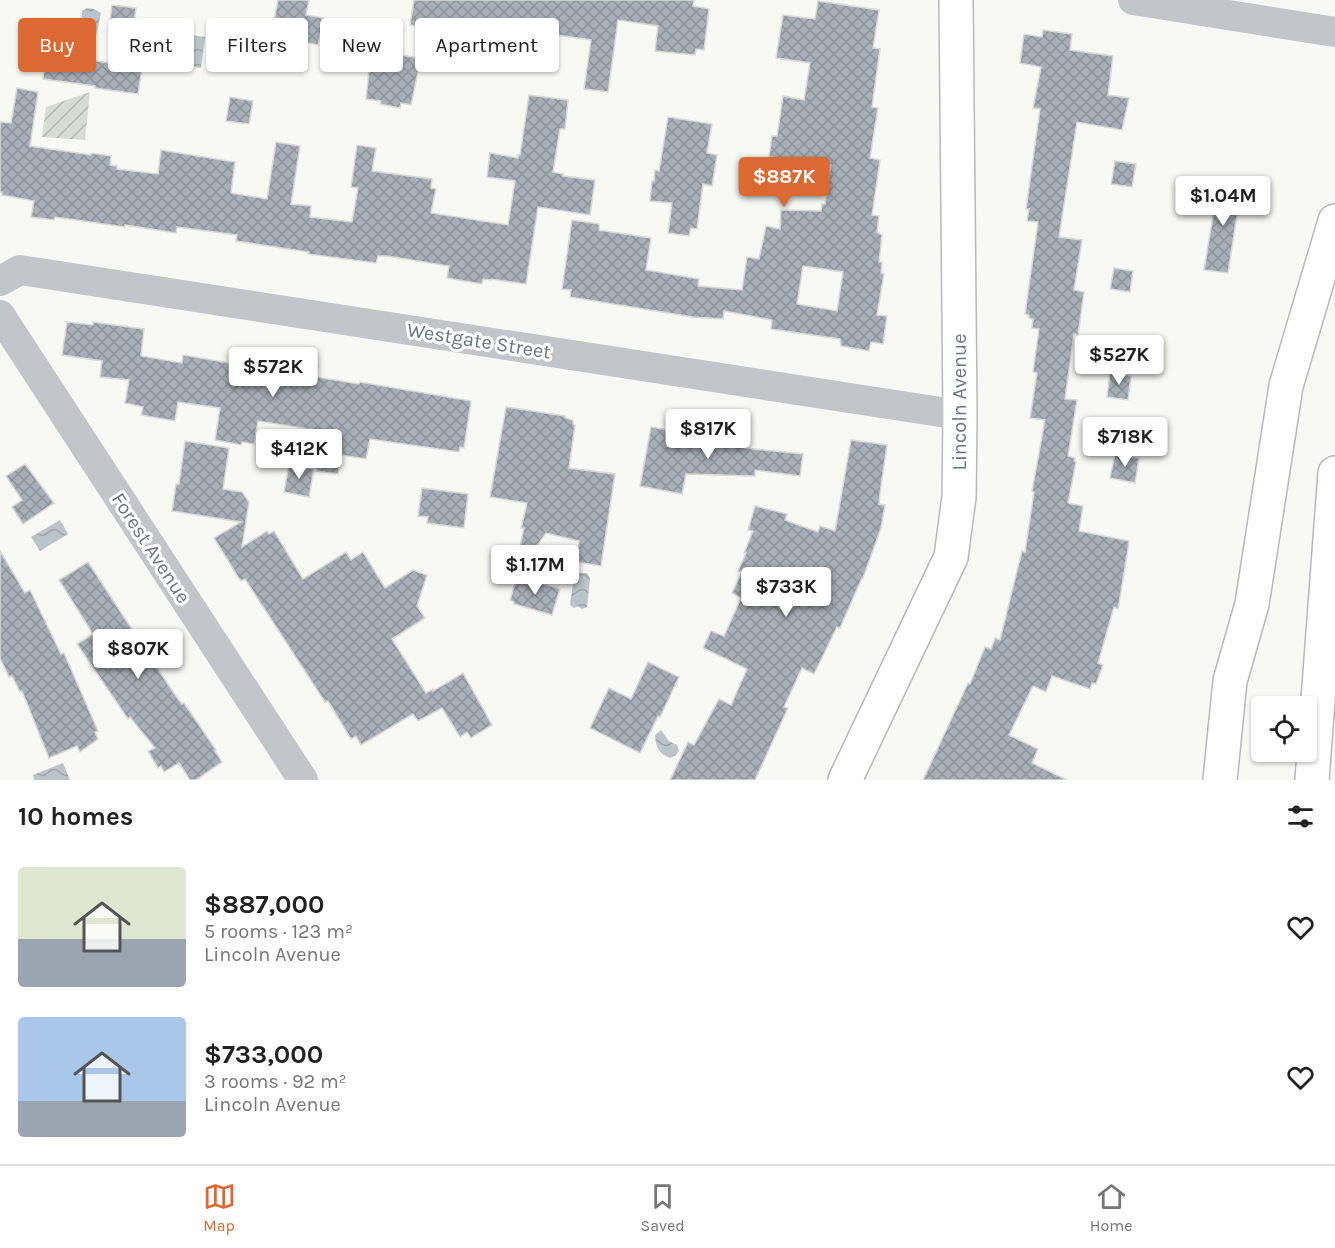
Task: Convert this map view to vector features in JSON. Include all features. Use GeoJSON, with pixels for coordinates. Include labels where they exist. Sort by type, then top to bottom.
{"type":"FeatureCollection","features":[{"type":"Feature","properties":{"kind":"main road","name":"Lincoln Avenue"},"geometry":{"type":"LineString","coordinates":[[845,780],[951,557],[959,497],[960,415],[956,0]]}},
{"type":"Feature","properties":{"kind":"main road"},"geometry":{"type":"LineString","coordinates":[[1220,780],[1230,681],[1252,604],[1286,386],[1335,220]]}},
{"type":"Feature","properties":{"kind":"main road"},"geometry":{"type":"LineString","coordinates":[[1312,780],[1335,473]]}},
{"type":"Feature","properties":{"kind":"street"},"geometry":{"type":"LineString","coordinates":[[1133,0],[1269,11],[1335,32]]}},
{"type":"Feature","properties":{"kind":"street","name":"Westgate Street"},"geometry":{"type":"LineString","coordinates":[[0,281],[20,270],[960,415]]}},
{"type":"Feature","properties":{"kind":"street","name":"Forest Avenue"},"geometry":{"type":"LineString","coordinates":[[0,315],[303,780]]}},
{"type":"Feature","properties":{"kind":"shaded area"},"geometry":{"type":"Polygon","coordinates":[[[90,92],[85,140],[42,137],[46,107],[90,92]]]}},
{"type":"Feature","properties":{"kind":"water"},"geometry":{"type":"Polygon","coordinates":[[[87,8],[101,13],[96,36],[96,18],[82,18],[82,11],[87,8]]]}},
{"type":"Feature","properties":{"kind":"water"},"geometry":{"type":"Polygon","coordinates":[[[194,36],[205,37],[201,68],[194,67],[194,36]]]}},
{"type":"Feature","properties":{"kind":"water"},"geometry":{"type":"Polygon","coordinates":[[[60,520],[68,534],[40,551],[31,537],[60,520]]]}},
{"type":"Feature","properties":{"kind":"water"},"geometry":{"type":"Polygon","coordinates":[[[587,573],[590,578],[587,607],[582,609],[570,605],[574,575],[587,573]]]}},
{"type":"Feature","properties":{"kind":"water"},"geometry":{"type":"Polygon","coordinates":[[[661,730],[669,741],[677,745],[679,751],[670,758],[660,752],[657,746],[655,735],[661,730]]]}},
{"type":"Feature","properties":{"kind":"water"},"geometry":{"type":"Polygon","coordinates":[[[63,763],[70,780],[34,780],[33,775],[63,763]]]}},
{"type":"Feature","properties":{"kind":"building"},"geometry":{"type":"Polygon","coordinates":[[[278,0],[309,0],[306,15],[324,18],[320,18],[318,45],[308,43],[308,18],[274,18],[278,0]]]}},
{"type":"Feature","properties":{"kind":"building"},"geometry":{"type":"Polygon","coordinates":[[[414,0],[694,0],[693,6],[709,9],[704,50],[696,49],[695,55],[655,51],[658,26],[618,20],[608,92],[584,89],[591,40],[559,35],[559,18],[415,18],[415,26],[410,25],[414,0]]]}},
{"type":"Feature","properties":{"kind":"building"},"geometry":{"type":"Polygon","coordinates":[[[818,1],[879,10],[873,48],[880,49],[872,107],[878,108],[870,158],[880,160],[872,215],[879,216],[877,232],[882,235],[879,262],[882,262],[881,273],[884,274],[877,315],[887,316],[883,344],[871,342],[869,351],[841,346],[840,339],[771,329],[772,320],[724,311],[723,319],[693,317],[570,297],[571,290],[562,289],[572,220],[599,224],[599,230],[651,238],[646,270],[699,279],[698,286],[742,290],[747,257],[759,259],[766,226],[780,229],[781,210],[821,211],[822,204],[825,204],[831,165],[769,157],[772,136],[777,136],[783,96],[804,100],[810,63],[776,58],[783,15],[815,19],[818,1]],[[803,266],[797,304],[837,311],[843,272],[803,266]]]}},
{"type":"Feature","properties":{"kind":"building"},"geometry":{"type":"Polygon","coordinates":[[[112,5],[136,8],[135,18],[110,18],[112,5]]]}},
{"type":"Feature","properties":{"kind":"building"},"geometry":{"type":"Polygon","coordinates":[[[1043,30],[1072,34],[1070,50],[1113,56],[1108,95],[1129,98],[1122,130],[1077,122],[1059,237],[1082,240],[1074,290],[1084,292],[1078,335],[1074,334],[1065,399],[1077,400],[1068,456],[1075,458],[1076,462],[1068,503],[1083,506],[1079,531],[1129,541],[1128,549],[1118,609],[1114,607],[1098,663],[1103,665],[1096,684],[1092,683],[1090,689],[1052,676],[1046,692],[1033,686],[1009,735],[1038,749],[1032,763],[1067,780],[923,780],[968,683],[970,684],[985,647],[991,649],[995,638],[1000,640],[1022,551],[1025,552],[1034,492],[1032,491],[1045,420],[1030,418],[1037,373],[1033,372],[1039,329],[1032,328],[1033,319],[1025,314],[1038,222],[1027,221],[1029,209],[1026,209],[1040,109],[1033,108],[1041,67],[1020,63],[1024,34],[1042,37],[1043,30]]]}},
{"type":"Feature","properties":{"kind":"building"},"geometry":{"type":"Polygon","coordinates":[[[403,55],[415,57],[415,72],[418,72],[411,105],[401,103],[400,108],[380,104],[381,101],[366,99],[369,72],[403,72],[403,55]]]}},
{"type":"Feature","properties":{"kind":"building"},"geometry":{"type":"Polygon","coordinates":[[[96,61],[108,63],[108,72],[141,72],[138,94],[43,79],[44,72],[96,72],[96,61]]]}},
{"type":"Feature","properties":{"kind":"building"},"geometry":{"type":"Polygon","coordinates":[[[17,88],[38,92],[30,146],[111,156],[110,165],[117,166],[117,169],[158,174],[161,150],[235,162],[231,193],[267,199],[276,142],[300,146],[291,204],[311,206],[310,217],[352,222],[358,188],[351,187],[357,145],[376,148],[372,171],[432,179],[431,188],[436,189],[431,213],[508,225],[515,181],[487,177],[490,153],[518,158],[529,95],[568,100],[565,129],[560,129],[553,172],[563,174],[563,176],[595,180],[590,215],[538,207],[526,284],[483,279],[482,284],[447,278],[449,266],[387,256],[378,256],[376,263],[308,254],[309,252],[236,241],[237,235],[177,227],[176,233],[55,217],[54,220],[31,217],[34,201],[2,195],[0,192],[0,122],[11,123],[17,88]]]}},
{"type":"Feature","properties":{"kind":"building"},"geometry":{"type":"Polygon","coordinates":[[[230,97],[253,101],[249,124],[226,121],[230,97]]]}},
{"type":"Feature","properties":{"kind":"building"},"geometry":{"type":"Polygon","coordinates":[[[668,117],[712,124],[707,153],[717,155],[712,186],[703,184],[697,229],[691,228],[689,236],[668,233],[672,203],[650,201],[655,170],[659,171],[668,117]]]}},
{"type":"Feature","properties":{"kind":"building"},"geometry":{"type":"Polygon","coordinates":[[[1115,161],[1136,164],[1132,187],[1111,184],[1115,161]]]}},
{"type":"Feature","properties":{"kind":"building"},"geometry":{"type":"Polygon","coordinates":[[[1219,180],[1242,183],[1228,273],[1204,270],[1219,180]]]}},
{"type":"Feature","properties":{"kind":"building"},"geometry":{"type":"Polygon","coordinates":[[[1114,268],[1133,271],[1130,292],[1110,289],[1114,268]]]}},
{"type":"Feature","properties":{"kind":"building"},"geometry":{"type":"Polygon","coordinates":[[[67,322],[93,325],[93,322],[144,329],[141,356],[182,363],[183,355],[295,374],[297,362],[318,365],[316,377],[471,401],[464,448],[460,447],[459,452],[370,439],[366,459],[341,455],[338,474],[316,471],[323,431],[258,421],[254,444],[242,442],[241,445],[215,440],[220,408],[178,402],[175,421],[141,415],[143,407],[125,403],[129,380],[100,377],[102,361],[62,355],[67,322]]]}},
{"type":"Feature","properties":{"kind":"building"},"geometry":{"type":"Polygon","coordinates":[[[1110,372],[1131,376],[1128,400],[1107,397],[1110,372]]]}},
{"type":"Feature","properties":{"kind":"building"},"geometry":{"type":"Polygon","coordinates":[[[506,407],[565,416],[573,420],[575,425],[569,468],[615,474],[601,566],[576,562],[579,541],[546,533],[513,579],[527,503],[490,497],[506,407]]]}},
{"type":"Feature","properties":{"kind":"building"},"geometry":{"type":"Polygon","coordinates":[[[651,427],[676,431],[674,441],[710,441],[719,432],[738,433],[738,441],[746,441],[745,448],[803,454],[800,476],[755,470],[755,476],[686,474],[682,494],[640,486],[651,427]]]}},
{"type":"Feature","properties":{"kind":"building"},"geometry":{"type":"Polygon","coordinates":[[[851,440],[887,445],[879,504],[885,505],[881,528],[863,578],[840,628],[837,627],[814,674],[802,668],[784,707],[788,708],[755,780],[670,780],[688,742],[694,745],[719,699],[731,705],[747,669],[703,648],[711,631],[724,636],[741,598],[732,593],[742,572],[738,571],[753,531],[748,530],[755,506],[787,514],[785,520],[818,532],[820,526],[835,531],[851,440]]]}},
{"type":"Feature","properties":{"kind":"building"},"geometry":{"type":"Polygon","coordinates":[[[185,441],[229,448],[223,489],[242,492],[249,502],[242,547],[267,531],[269,534],[274,531],[303,579],[346,552],[351,560],[363,552],[385,588],[413,570],[427,575],[417,606],[425,618],[392,639],[426,693],[463,673],[492,725],[471,738],[467,732],[460,737],[442,708],[418,721],[413,714],[361,745],[356,736],[351,739],[328,701],[325,702],[245,579],[241,581],[214,538],[241,522],[172,511],[176,484],[179,484],[185,441]]]}},
{"type":"Feature","properties":{"kind":"building"},"geometry":{"type":"Polygon","coordinates":[[[1115,454],[1139,458],[1135,483],[1110,478],[1115,454]]]}},
{"type":"Feature","properties":{"kind":"building"},"geometry":{"type":"Polygon","coordinates":[[[25,464],[54,503],[23,524],[12,507],[22,500],[6,476],[25,464]]]}},
{"type":"Feature","properties":{"kind":"building"},"geometry":{"type":"Polygon","coordinates":[[[289,464],[314,469],[309,497],[284,492],[289,464]]]}},
{"type":"Feature","properties":{"kind":"building"},"geometry":{"type":"Polygon","coordinates":[[[422,488],[468,494],[464,528],[427,523],[428,517],[418,516],[422,488]]]}},
{"type":"Feature","properties":{"kind":"building"},"geometry":{"type":"Polygon","coordinates":[[[0,551],[25,593],[30,590],[61,654],[64,653],[98,731],[95,732],[98,739],[80,752],[77,746],[49,758],[22,691],[20,692],[12,676],[9,677],[0,658],[0,551]]]}},
{"type":"Feature","properties":{"kind":"building"},"geometry":{"type":"Polygon","coordinates":[[[88,562],[222,762],[196,780],[190,780],[179,763],[164,772],[161,766],[158,768],[148,751],[155,748],[130,717],[128,719],[77,644],[93,634],[59,580],[88,562]]]}},
{"type":"Feature","properties":{"kind":"building"},"geometry":{"type":"Polygon","coordinates":[[[517,576],[560,589],[552,615],[514,604],[510,600],[517,576]]]}},
{"type":"Feature","properties":{"kind":"building"},"geometry":{"type":"Polygon","coordinates":[[[648,662],[679,677],[640,753],[590,728],[609,688],[631,699],[648,662]]]}}]}
